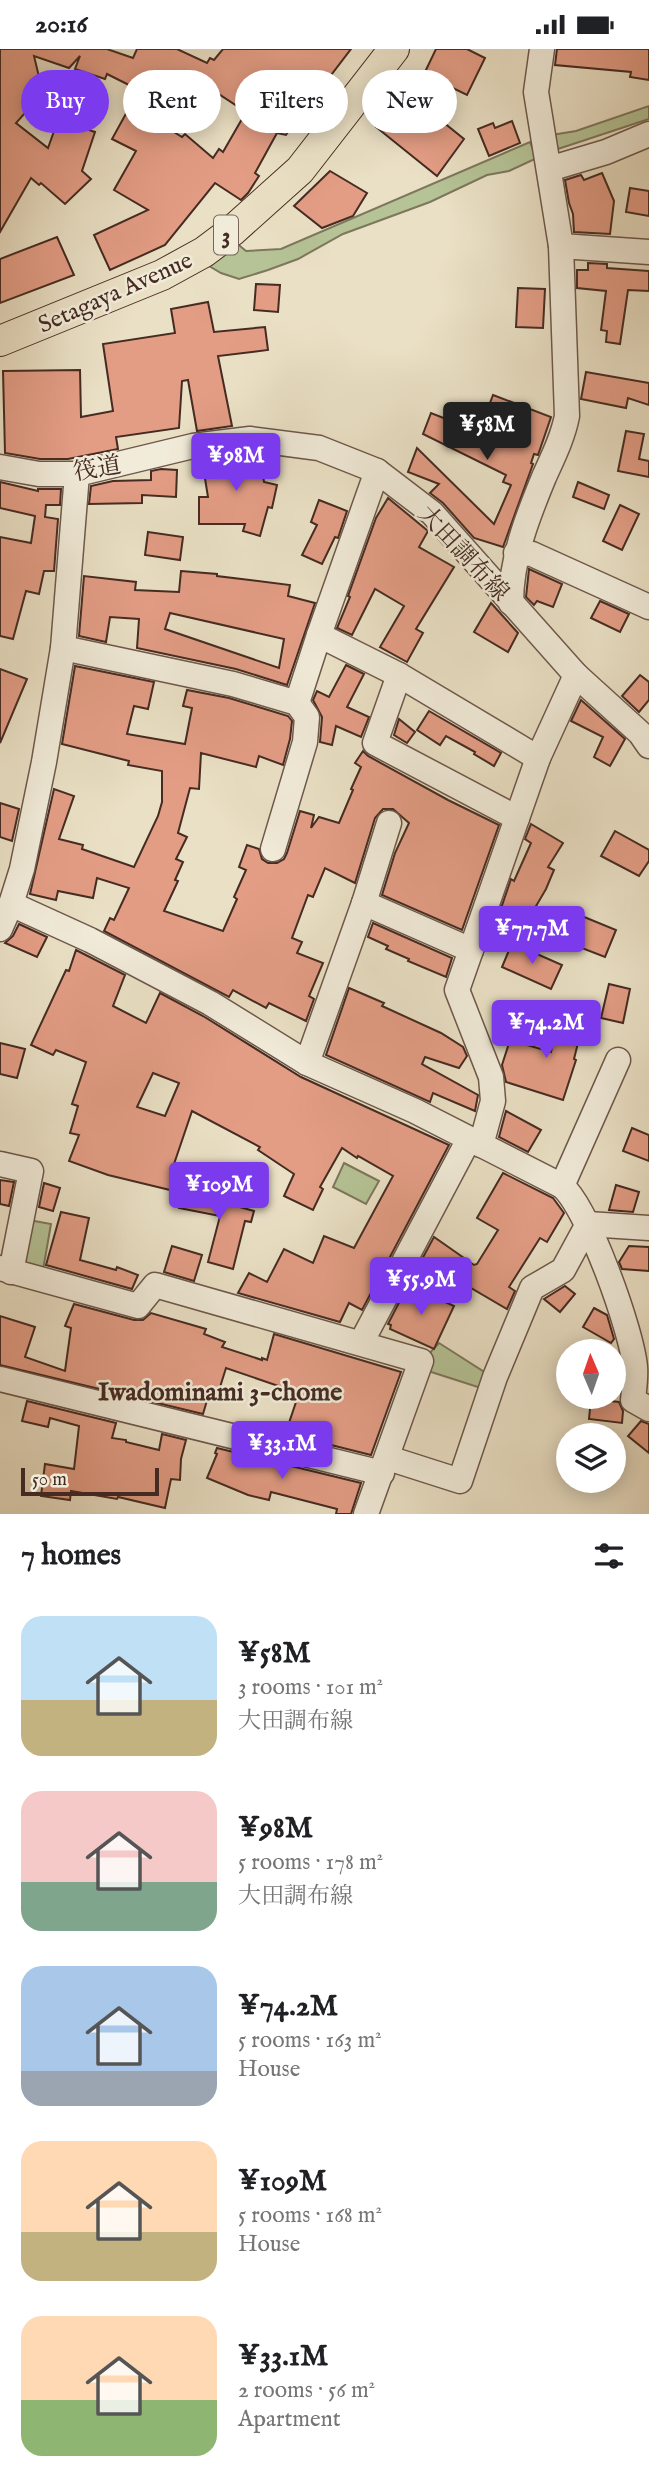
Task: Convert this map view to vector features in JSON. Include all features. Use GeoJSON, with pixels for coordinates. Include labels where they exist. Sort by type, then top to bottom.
{"type":"FeatureCollection","features":[{"type":"Feature","properties":{"kind":"main road","name":"Setagaya Avenue"},"geometry":{"type":"LineString","coordinates":[[0,341],[162,275],[204,252],[232,231],[300,170],[384,52]]}},
{"type":"Feature","properties":{"kind":"street"},"geometry":{"type":"LineString","coordinates":[[511,603],[511,579],[516,553],[565,425],[561,246],[536,92],[542,49]]}},
{"type":"Feature","properties":{"kind":"street"},"geometry":{"type":"LineString","coordinates":[[549,169],[606,152],[649,134]]}},
{"type":"Feature","properties":{"kind":"street"},"geometry":{"type":"LineString","coordinates":[[561,246],[649,252]]}},
{"type":"Feature","properties":{"kind":"street","name":"大田調布線"},"geometry":{"type":"LineString","coordinates":[[193,446],[250,439],[319,449],[377,471],[432,513],[576,674],[640,733],[649,746]]}},
{"type":"Feature","properties":{"kind":"street","name":"筏道"},"geometry":{"type":"LineString","coordinates":[[0,467],[39,474],[78,474],[193,446]]}},
{"type":"Feature","properties":{"kind":"street"},"geometry":{"type":"LineString","coordinates":[[297,703],[377,471]]}},
{"type":"Feature","properties":{"kind":"street"},"geometry":{"type":"LineString","coordinates":[[0,929],[22,869],[42,776],[63,648],[78,474]]}},
{"type":"Feature","properties":{"kind":"street"},"geometry":{"type":"LineString","coordinates":[[516,553],[532,554],[649,607]]}},
{"type":"Feature","properties":{"kind":"street"},"geometry":{"type":"LineString","coordinates":[[319,635],[399,675],[538,758]]}},
{"type":"Feature","properties":{"kind":"street"},"geometry":{"type":"LineString","coordinates":[[63,648],[233,684],[297,703],[307,717],[305,741],[273,849]]}},
{"type":"Feature","properties":{"kind":"street"},"geometry":{"type":"LineString","coordinates":[[361,1343],[475,1142],[493,1101],[491,1077],[457,990],[538,758],[576,674]]}},
{"type":"Feature","properties":{"kind":"street"},"geometry":{"type":"LineString","coordinates":[[399,675],[375,743],[517,818]]}},
{"type":"Feature","properties":{"kind":"street"},"geometry":{"type":"LineString","coordinates":[[307,1063],[364,903],[389,823]]}},
{"type":"Feature","properties":{"kind":"street"},"geometry":{"type":"LineString","coordinates":[[364,903],[471,950]]}},
{"type":"Feature","properties":{"kind":"street"},"geometry":{"type":"LineString","coordinates":[[11,904],[211,1003],[307,1063],[415,1111],[571,1193],[588,1224],[628,1332],[635,1368],[634,1400],[649,1409]]}},
{"type":"Feature","properties":{"kind":"street"},"geometry":{"type":"LineString","coordinates":[[562,1186],[618,1060]]}},
{"type":"Feature","properties":{"kind":"street"},"geometry":{"type":"LineString","coordinates":[[0,1164],[31,1171],[6,1270],[138,1306],[155,1285],[421,1361],[366,1514]]}},
{"type":"Feature","properties":{"kind":"street"},"geometry":{"type":"LineString","coordinates":[[588,1224],[649,1228]]}},
{"type":"Feature","properties":{"kind":"street"},"geometry":{"type":"LineString","coordinates":[[0,1379],[460,1481],[495,1377],[532,1288],[563,1270],[588,1224]]}},
{"type":"Feature","properties":{"kind":"green space"},"geometry":{"type":"Polygon","coordinates":[[[649,106],[649,119],[549,152],[545,136],[576,131],[649,106]]]}},
{"type":"Feature","properties":{"kind":"green space"},"geometry":{"type":"Polygon","coordinates":[[[530,142],[537,158],[509,171],[487,175],[430,202],[343,234],[298,259],[239,279],[204,263],[234,241],[246,251],[281,249],[530,142]]]}},
{"type":"Feature","properties":{"kind":"green space"},"geometry":{"type":"Polygon","coordinates":[[[344,1163],[379,1181],[366,1204],[333,1187],[344,1163]]]}},
{"type":"Feature","properties":{"kind":"green space"},"geometry":{"type":"Polygon","coordinates":[[[29,1220],[51,1224],[43,1270],[19,1264],[29,1220]]]}},
{"type":"Feature","properties":{"kind":"green space"},"geometry":{"type":"Polygon","coordinates":[[[439,1343],[489,1375],[484,1389],[425,1370],[426,1357],[439,1343]]]}},
{"type":"Feature","properties":{"kind":"building"},"geometry":{"type":"Polygon","coordinates":[[[0,49],[107,49],[133,58],[137,49],[177,49],[207,63],[210,58],[214,60],[223,49],[351,49],[335,70],[235,70],[235,105],[221,96],[221,70],[123,70],[123,82],[109,75],[109,70],[75,69],[80,56],[69,68],[34,56],[37,70],[21,70],[21,117],[16,123],[21,127],[21,133],[29,133],[48,148],[53,133],[95,133],[82,171],[91,179],[65,204],[41,183],[39,185],[31,178],[0,232],[0,49]]]}},
{"type":"Feature","properties":{"kind":"building"},"geometry":{"type":"Polygon","coordinates":[[[436,49],[467,49],[485,58],[467,95],[457,90],[457,70],[426,70],[436,49]]]}},
{"type":"Feature","properties":{"kind":"building"},"geometry":{"type":"Polygon","coordinates":[[[557,49],[649,49],[649,80],[630,77],[631,72],[555,65],[557,49]]]}},
{"type":"Feature","properties":{"kind":"building"},"geometry":{"type":"Polygon","coordinates":[[[123,119],[123,133],[176,133],[182,137],[185,134],[213,158],[219,149],[223,152],[235,131],[277,133],[255,173],[259,176],[241,200],[215,183],[165,245],[110,270],[94,235],[148,210],[114,190],[136,151],[112,139],[123,119]]]}},
{"type":"Feature","properties":{"kind":"building"},"geometry":{"type":"Polygon","coordinates":[[[512,121],[520,143],[489,156],[478,129],[493,123],[495,128],[512,121]]]}},
{"type":"Feature","properties":{"kind":"building"},"geometry":{"type":"Polygon","coordinates":[[[383,133],[457,133],[464,139],[437,176],[383,133]]]}},
{"type":"Feature","properties":{"kind":"building"},"geometry":{"type":"Polygon","coordinates":[[[330,171],[367,193],[353,216],[322,228],[294,206],[330,171]]]}},
{"type":"Feature","properties":{"kind":"building"},"geometry":{"type":"Polygon","coordinates":[[[602,173],[614,201],[610,234],[574,232],[565,180],[581,175],[584,180],[602,173]]]}},
{"type":"Feature","properties":{"kind":"building"},"geometry":{"type":"Polygon","coordinates":[[[630,188],[649,191],[649,216],[626,212],[630,188]]]}},
{"type":"Feature","properties":{"kind":"building"},"geometry":{"type":"Polygon","coordinates":[[[57,237],[74,275],[0,303],[0,259],[57,237]]]}},
{"type":"Feature","properties":{"kind":"building"},"geometry":{"type":"Polygon","coordinates":[[[588,263],[607,264],[607,268],[649,271],[649,291],[628,290],[620,344],[606,342],[607,331],[601,330],[606,291],[577,288],[577,270],[588,270],[588,263]]]}},
{"type":"Feature","properties":{"kind":"building"},"geometry":{"type":"Polygon","coordinates":[[[256,284],[280,285],[278,312],[254,310],[256,284]]]}},
{"type":"Feature","properties":{"kind":"building"},"geometry":{"type":"Polygon","coordinates":[[[518,288],[545,289],[543,328],[516,327],[518,288]]]}},
{"type":"Feature","properties":{"kind":"building"},"geometry":{"type":"Polygon","coordinates":[[[208,302],[214,332],[265,327],[268,350],[218,356],[232,426],[197,431],[188,380],[182,381],[179,428],[116,437],[118,449],[68,459],[40,459],[5,453],[3,371],[80,370],[81,417],[113,411],[103,344],[175,333],[171,309],[208,302]]]}},
{"type":"Feature","properties":{"kind":"building"},"geometry":{"type":"Polygon","coordinates":[[[586,372],[649,383],[649,405],[628,398],[626,408],[581,399],[586,372]]]}},
{"type":"Feature","properties":{"kind":"building"},"geometry":{"type":"Polygon","coordinates":[[[493,395],[551,417],[538,455],[534,454],[533,464],[503,547],[474,538],[443,503],[430,493],[439,484],[408,472],[417,448],[494,524],[511,485],[503,482],[506,475],[423,434],[431,413],[479,432],[493,395]]]}},
{"type":"Feature","properties":{"kind":"building"},"geometry":{"type":"Polygon","coordinates":[[[626,431],[644,434],[639,459],[649,461],[649,477],[618,471],[626,431]]]}},
{"type":"Feature","properties":{"kind":"building"},"geometry":{"type":"Polygon","coordinates":[[[260,455],[264,482],[277,485],[272,508],[268,507],[260,536],[243,531],[245,524],[199,524],[199,497],[208,497],[202,460],[260,455]]]}},
{"type":"Feature","properties":{"kind":"building"},"geometry":{"type":"Polygon","coordinates":[[[177,470],[176,497],[142,495],[142,503],[89,504],[91,486],[113,481],[151,480],[151,471],[177,470]]]}},
{"type":"Feature","properties":{"kind":"building"},"geometry":{"type":"Polygon","coordinates":[[[0,482],[38,491],[61,489],[60,505],[46,505],[45,517],[58,519],[54,571],[44,571],[39,594],[26,591],[13,639],[0,636],[0,537],[31,543],[35,516],[0,508],[0,482]]]}},
{"type":"Feature","properties":{"kind":"building"},"geometry":{"type":"Polygon","coordinates":[[[578,482],[609,495],[604,509],[573,497],[578,482]]]}},
{"type":"Feature","properties":{"kind":"building"},"geometry":{"type":"Polygon","coordinates":[[[388,498],[428,531],[419,547],[454,567],[416,629],[423,633],[407,662],[380,647],[404,606],[375,589],[352,635],[337,628],[376,518],[388,498]]]}},
{"type":"Feature","properties":{"kind":"building"},"geometry":{"type":"Polygon","coordinates":[[[319,500],[347,511],[338,538],[335,537],[322,564],[302,555],[317,525],[311,522],[319,500]]]}},
{"type":"Feature","properties":{"kind":"building"},"geometry":{"type":"Polygon","coordinates":[[[620,505],[639,514],[622,550],[603,541],[620,505]]]}},
{"type":"Feature","properties":{"kind":"building"},"geometry":{"type":"Polygon","coordinates":[[[148,532],[183,537],[180,560],[145,555],[148,532]]]}},
{"type":"Feature","properties":{"kind":"building"},"geometry":{"type":"Polygon","coordinates":[[[529,569],[562,584],[553,607],[537,601],[534,605],[526,597],[529,569]]]}},
{"type":"Feature","properties":{"kind":"building"},"geometry":{"type":"Polygon","coordinates":[[[181,571],[290,585],[288,596],[315,603],[287,685],[236,669],[137,648],[139,619],[110,617],[106,642],[79,636],[84,576],[136,582],[135,590],[179,592],[181,571]],[[170,613],[165,629],[279,668],[284,639],[170,613]]]}},
{"type":"Feature","properties":{"kind":"building"},"geometry":{"type":"Polygon","coordinates":[[[600,601],[629,614],[620,632],[591,618],[600,601]]]}},
{"type":"Feature","properties":{"kind":"building"},"geometry":{"type":"Polygon","coordinates":[[[491,603],[518,633],[508,652],[474,632],[491,603]]]}},
{"type":"Feature","properties":{"kind":"building"},"geometry":{"type":"Polygon","coordinates":[[[346,665],[364,674],[347,707],[369,717],[361,737],[336,726],[332,745],[320,742],[322,717],[313,700],[317,691],[329,697],[346,665]]]}},
{"type":"Feature","properties":{"kind":"building"},"geometry":{"type":"Polygon","coordinates":[[[75,666],[154,682],[148,709],[134,706],[127,734],[185,744],[192,708],[183,706],[187,690],[229,698],[288,716],[292,721],[283,765],[259,756],[256,767],[201,753],[199,789],[190,788],[178,833],[187,837],[176,859],[183,862],[175,880],[178,881],[164,911],[223,931],[246,870],[239,867],[247,845],[259,849],[262,859],[268,863],[277,863],[284,859],[287,853],[300,811],[314,815],[311,828],[319,817],[339,823],[361,767],[355,763],[363,751],[448,800],[499,825],[462,930],[382,895],[395,853],[409,823],[393,809],[383,809],[375,818],[355,883],[325,868],[313,897],[308,895],[292,938],[302,942],[297,953],[323,963],[309,996],[314,999],[306,1021],[269,1003],[266,1008],[233,990],[229,997],[104,931],[110,918],[114,920],[129,888],[97,878],[93,898],[58,891],[56,900],[30,894],[54,789],[74,796],[59,839],[83,845],[82,849],[134,867],[162,802],[162,771],[128,765],[129,761],[62,744],[75,666]]]}},
{"type":"Feature","properties":{"kind":"building"},"geometry":{"type":"Polygon","coordinates":[[[0,669],[27,679],[0,743],[0,669]]]}},
{"type":"Feature","properties":{"kind":"building"},"geometry":{"type":"Polygon","coordinates":[[[640,675],[649,682],[649,700],[639,712],[622,696],[640,675]]]}},
{"type":"Feature","properties":{"kind":"building"},"geometry":{"type":"Polygon","coordinates":[[[581,700],[625,739],[610,766],[594,757],[603,737],[571,721],[581,700]]]}},
{"type":"Feature","properties":{"kind":"building"},"geometry":{"type":"Polygon","coordinates":[[[429,711],[501,753],[494,766],[446,736],[440,745],[417,730],[429,711]]]}},
{"type":"Feature","properties":{"kind":"building"},"geometry":{"type":"Polygon","coordinates":[[[399,719],[415,732],[407,743],[394,735],[399,719]]]}},
{"type":"Feature","properties":{"kind":"building"},"geometry":{"type":"Polygon","coordinates":[[[0,803],[19,809],[12,841],[0,837],[0,803]]]}},
{"type":"Feature","properties":{"kind":"building"},"geometry":{"type":"Polygon","coordinates":[[[531,824],[563,843],[548,867],[554,870],[546,889],[532,913],[525,909],[514,934],[495,926],[511,879],[514,881],[531,843],[525,839],[531,824]]]}},
{"type":"Feature","properties":{"kind":"building"},"geometry":{"type":"Polygon","coordinates":[[[615,831],[649,850],[649,861],[639,876],[601,856],[615,831]]]}},
{"type":"Feature","properties":{"kind":"building"},"geometry":{"type":"Polygon","coordinates":[[[572,912],[616,930],[605,957],[561,940],[572,912]]]}},
{"type":"Feature","properties":{"kind":"building"},"geometry":{"type":"Polygon","coordinates":[[[373,923],[452,958],[446,977],[408,961],[409,959],[386,949],[388,946],[368,937],[373,923]]]}},
{"type":"Feature","properties":{"kind":"building"},"geometry":{"type":"Polygon","coordinates":[[[19,924],[47,937],[37,957],[5,943],[13,936],[19,924]]]}},
{"type":"Feature","properties":{"kind":"building"},"geometry":{"type":"Polygon","coordinates":[[[512,943],[562,965],[551,989],[502,967],[512,943]]]}},
{"type":"Feature","properties":{"kind":"building"},"geometry":{"type":"Polygon","coordinates":[[[76,950],[125,975],[113,1006],[146,1023],[160,993],[203,1016],[301,1077],[449,1145],[362,1310],[349,1303],[340,1322],[238,1293],[249,1273],[267,1282],[284,1249],[313,1263],[324,1236],[354,1248],[393,1176],[358,1156],[357,1158],[342,1148],[320,1187],[323,1189],[313,1210],[284,1196],[294,1174],[258,1150],[260,1147],[192,1111],[173,1167],[170,1190],[108,1175],[69,1161],[79,1135],[70,1133],[78,1106],[72,1104],[86,1062],[56,1050],[53,1055],[31,1045],[66,970],[69,971],[76,950]],[[153,1073],[137,1107],[165,1116],[179,1083],[153,1073]]]}},
{"type":"Feature","properties":{"kind":"building"},"geometry":{"type":"Polygon","coordinates":[[[609,984],[630,989],[623,1023],[601,1018],[609,984]]]}},
{"type":"Feature","properties":{"kind":"building"},"geometry":{"type":"Polygon","coordinates":[[[349,988],[384,1003],[382,1006],[441,1033],[463,1047],[467,1056],[459,1068],[425,1057],[422,1064],[478,1095],[475,1111],[433,1093],[430,1102],[326,1055],[349,988]]]}},
{"type":"Feature","properties":{"kind":"building"},"geometry":{"type":"Polygon","coordinates":[[[561,1010],[585,1015],[574,1059],[576,1060],[563,1100],[506,1082],[502,1065],[510,1040],[551,1052],[561,1010]]]}},
{"type":"Feature","properties":{"kind":"building"},"geometry":{"type":"Polygon","coordinates":[[[0,1043],[25,1049],[17,1078],[0,1074],[0,1043]]]}},
{"type":"Feature","properties":{"kind":"building"},"geometry":{"type":"Polygon","coordinates":[[[506,1111],[541,1130],[528,1152],[499,1137],[506,1111]]]}},
{"type":"Feature","properties":{"kind":"building"},"geometry":{"type":"Polygon","coordinates":[[[632,1128],[649,1135],[649,1161],[623,1151],[632,1128]]]}},
{"type":"Feature","properties":{"kind":"building"},"geometry":{"type":"Polygon","coordinates":[[[503,1173],[553,1198],[564,1213],[547,1242],[540,1238],[509,1287],[515,1291],[507,1309],[464,1284],[462,1289],[421,1261],[434,1237],[474,1265],[477,1264],[498,1230],[477,1218],[503,1173]]]}},
{"type":"Feature","properties":{"kind":"building"},"geometry":{"type":"Polygon","coordinates":[[[0,1180],[14,1182],[9,1206],[0,1204],[0,1180]]]}},
{"type":"Feature","properties":{"kind":"building"},"geometry":{"type":"Polygon","coordinates":[[[44,1183],[60,1188],[53,1211],[39,1207],[44,1183]]]}},
{"type":"Feature","properties":{"kind":"building"},"geometry":{"type":"Polygon","coordinates":[[[183,1185],[220,1192],[218,1201],[254,1211],[251,1222],[245,1221],[233,1269],[208,1262],[220,1216],[179,1208],[183,1185]]]}},
{"type":"Feature","properties":{"kind":"building"},"geometry":{"type":"Polygon","coordinates":[[[616,1185],[639,1192],[633,1212],[609,1210],[616,1185]]]}},
{"type":"Feature","properties":{"kind":"building"},"geometry":{"type":"Polygon","coordinates":[[[61,1212],[89,1218],[80,1260],[116,1270],[117,1267],[138,1275],[132,1289],[46,1265],[61,1212]]]}},
{"type":"Feature","properties":{"kind":"building"},"geometry":{"type":"Polygon","coordinates":[[[172,1246],[202,1255],[194,1281],[164,1272],[172,1246]]]}},
{"type":"Feature","properties":{"kind":"building"},"geometry":{"type":"Polygon","coordinates":[[[629,1246],[649,1247],[649,1271],[622,1269],[619,1262],[629,1246]]]}},
{"type":"Feature","properties":{"kind":"building"},"geometry":{"type":"Polygon","coordinates":[[[408,1285],[454,1306],[434,1349],[390,1329],[391,1325],[388,1324],[408,1285]]]}},
{"type":"Feature","properties":{"kind":"building"},"geometry":{"type":"Polygon","coordinates":[[[565,1286],[575,1294],[560,1312],[544,1299],[565,1286]]]}},
{"type":"Feature","properties":{"kind":"building"},"geometry":{"type":"Polygon","coordinates":[[[74,1304],[134,1320],[143,1320],[151,1313],[206,1329],[204,1334],[225,1342],[222,1347],[262,1360],[267,1360],[274,1334],[401,1372],[371,1455],[319,1442],[320,1437],[288,1426],[299,1393],[226,1368],[216,1400],[208,1397],[203,1414],[0,1365],[0,1316],[35,1327],[25,1357],[65,1371],[71,1328],[65,1326],[74,1304]]]}},
{"type":"Feature","properties":{"kind":"building"},"geometry":{"type":"Polygon","coordinates":[[[594,1308],[607,1315],[614,1339],[604,1339],[583,1327],[594,1308]]]}},
{"type":"Feature","properties":{"kind":"building"},"geometry":{"type":"Polygon","coordinates":[[[27,1401],[116,1423],[112,1438],[126,1442],[159,1450],[162,1434],[186,1440],[181,1459],[180,1480],[171,1479],[165,1508],[118,1497],[117,1499],[71,1491],[70,1500],[41,1496],[45,1464],[74,1469],[79,1426],[50,1418],[48,1427],[22,1421],[27,1401]]]}},
{"type":"Feature","properties":{"kind":"building"},"geometry":{"type":"Polygon","coordinates":[[[590,1409],[623,1411],[622,1423],[589,1419],[590,1409]]]}},
{"type":"Feature","properties":{"kind":"building"},"geometry":{"type":"Polygon","coordinates":[[[641,1421],[649,1424],[649,1453],[628,1436],[641,1421]]]}},
{"type":"Feature","properties":{"kind":"building"},"geometry":{"type":"Polygon","coordinates":[[[217,1448],[361,1483],[351,1514],[336,1514],[337,1509],[271,1492],[269,1500],[248,1495],[207,1478],[217,1448]]]}},
{"type":"Feature","properties":{"kind":"district","name":"Iwadominami 3-chome"},"geometry":{"type":"Point","coordinates":[220,1391]}}]}
